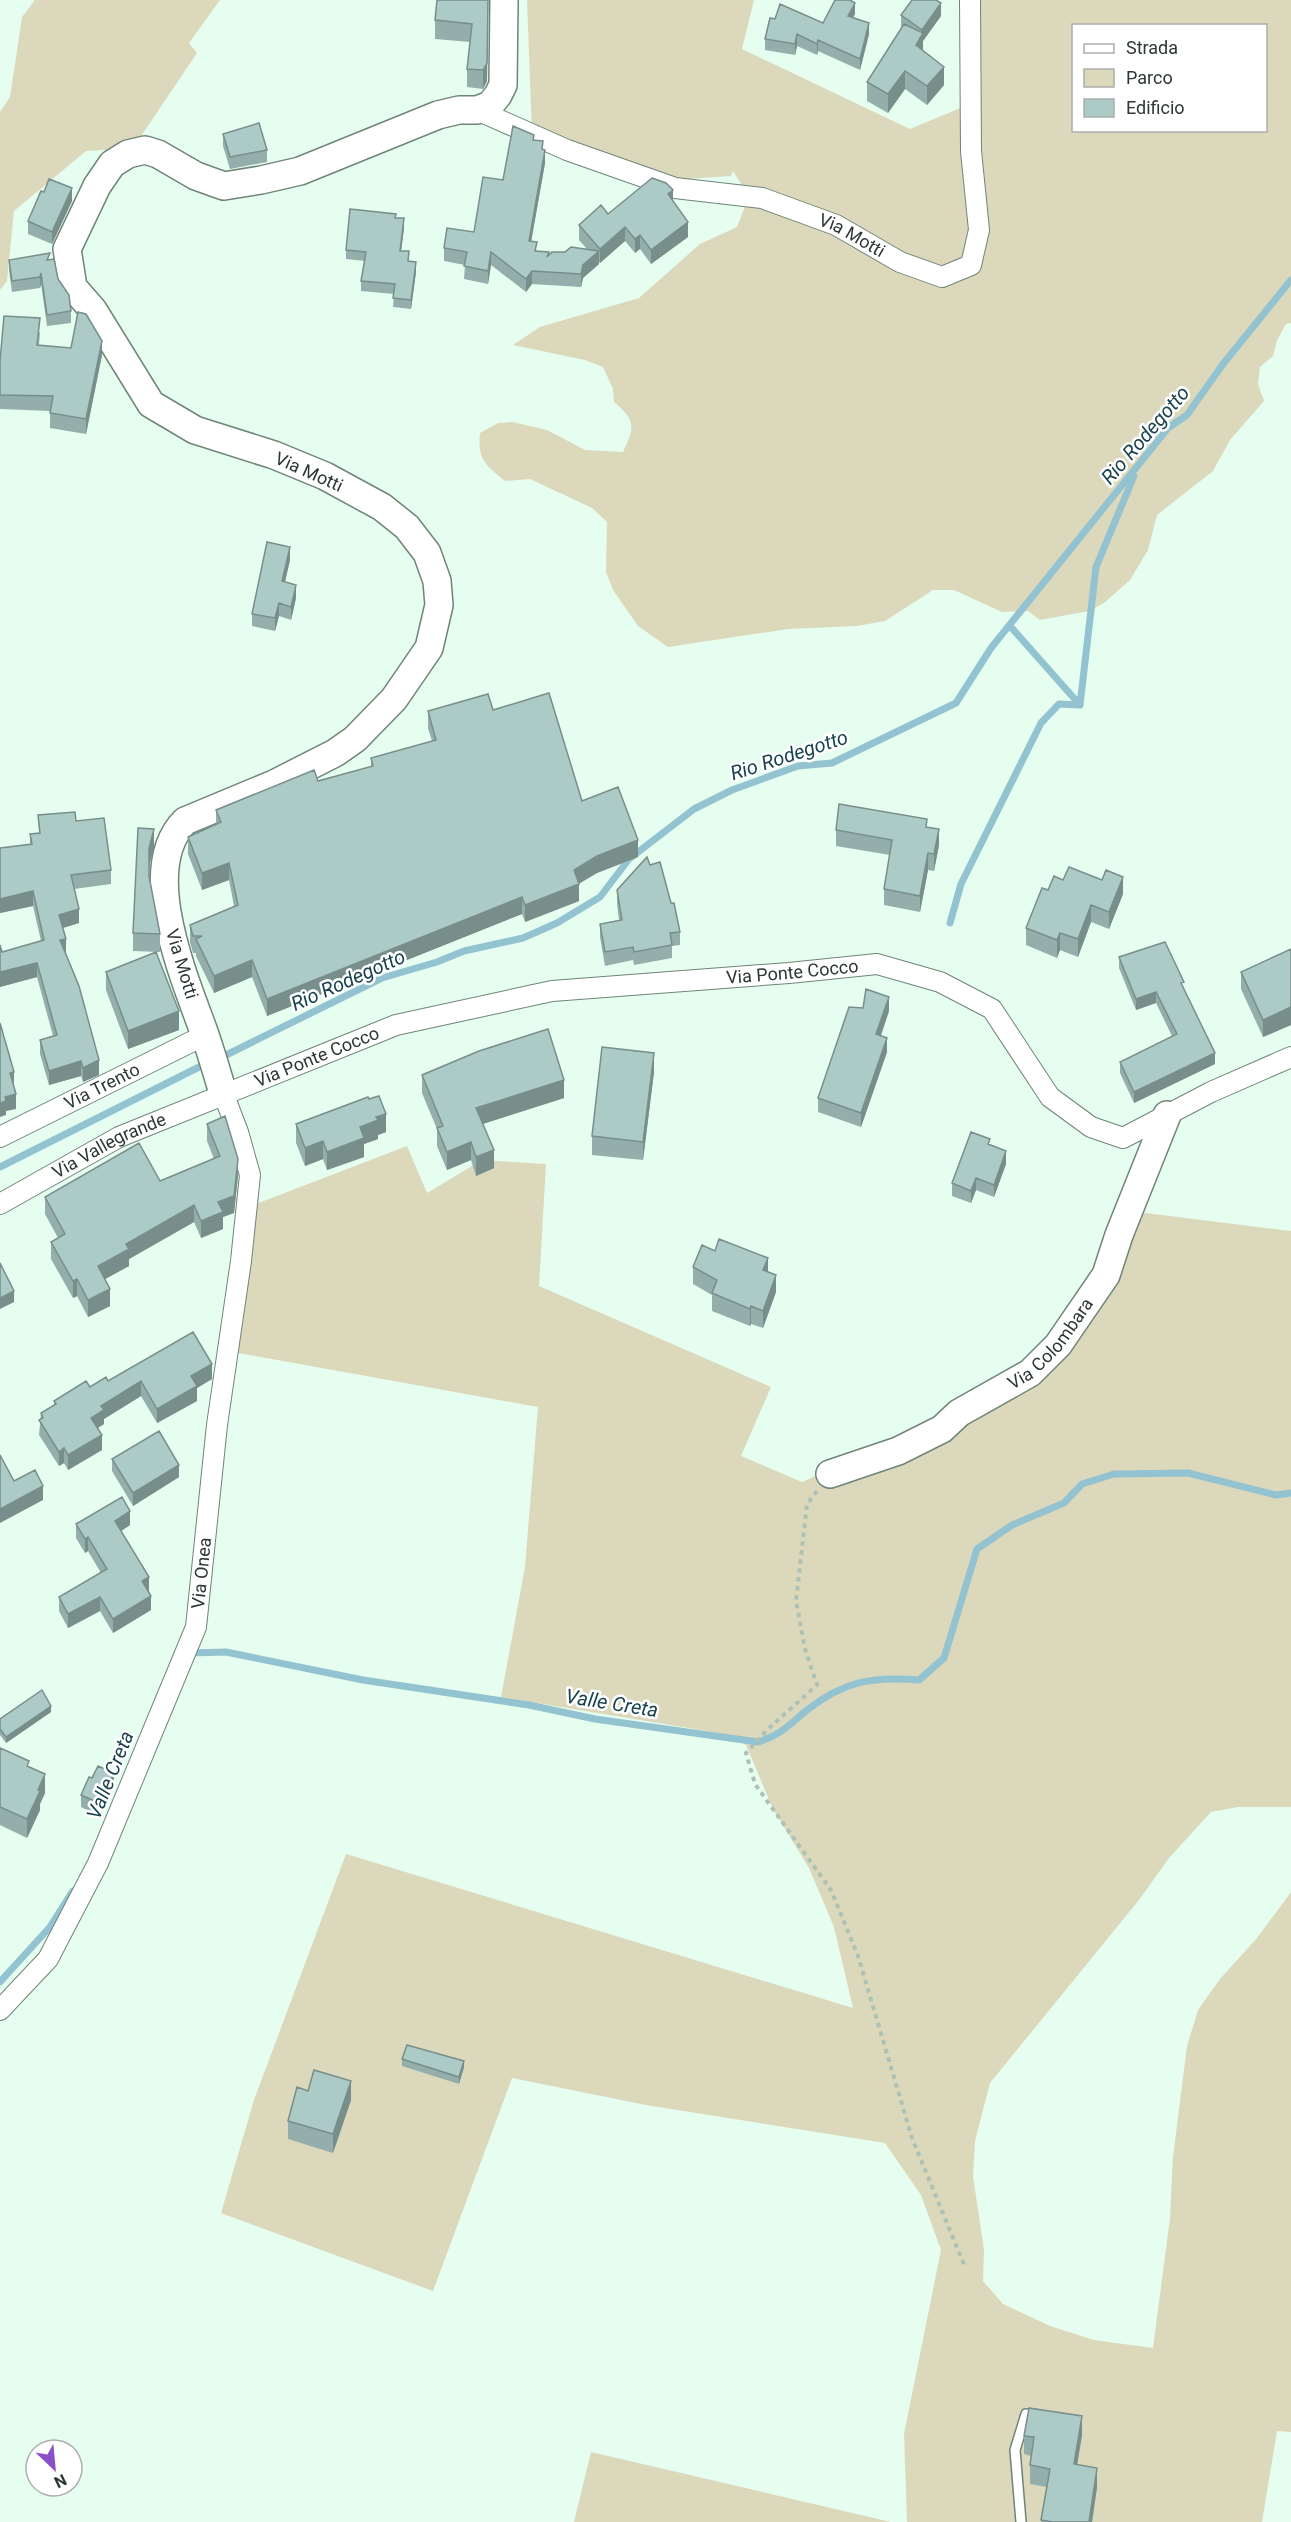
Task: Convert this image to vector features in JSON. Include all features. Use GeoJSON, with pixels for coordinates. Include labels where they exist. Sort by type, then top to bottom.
{"type":"FeatureCollection","features":[{"type":"Feature","properties":{"kind":"street"},"geometry":{"type":"LineString","coordinates":[[477,110],[490,105],[503,85],[504,0]]}},
{"type":"Feature","properties":{"kind":"street","name":"Via Motti"},"geometry":{"type":"LineString","coordinates":[[221,1085],[169,930],[166,884],[168,847],[174,832],[185,821],[274,784],[335,753],[355,738],[394,699],[429,648],[439,605],[437,581],[427,553],[407,527],[382,507],[325,476],[274,455],[195,430],[151,404],[93,310],[73,287],[68,249],[97,186],[112,164],[128,154],[145,150],[158,154],[196,176],[224,186],[300,171],[438,115],[459,110],[477,110],[567,150],[675,188],[762,198],[836,225],[900,262],[942,277],[971,265],[979,230],[971,151],[970,0]]}},
{"type":"Feature","properties":{"kind":"street","name":"Via Ponte Cocco"},"geometry":{"type":"LineString","coordinates":[[221,1085],[396,1025],[552,991],[878,964],[939,982],[992,1009],[1050,1097],[1091,1128],[1123,1138],[1211,1092],[1291,1057]]}},
{"type":"Feature","properties":{"kind":"street","name":"Via Trento"},"geometry":{"type":"LineString","coordinates":[[0,1137],[206,1040]]}},
{"type":"Feature","properties":{"kind":"street","name":"Via Vallegrande"},"geometry":{"type":"LineString","coordinates":[[0,1204],[119,1137],[221,1085]]}},
{"type":"Feature","properties":{"kind":"street","name":"Via Onea"},"geometry":{"type":"LineString","coordinates":[[0,2010],[48,1959],[98,1863],[196,1628],[217,1425],[241,1261],[250,1175],[221,1085]]}},
{"type":"Feature","properties":{"kind":"street","name":"Via Colombara"},"geometry":{"type":"LineString","coordinates":[[830,1474],[898,1451],[942,1429],[959,1413],[1030,1373],[1058,1344],[1106,1275],[1119,1235],[1167,1115]]}},
{"type":"Feature","properties":{"kind":"lane"},"geometry":{"type":"LineString","coordinates":[[1021,2522],[1015,2450],[1026,2414],[1045,2415]]}},
{"type":"Feature","properties":{"kind":"path"},"geometry":{"type":"LineString","coordinates":[[830,1474],[807,1504],[796,1601],[805,1649],[817,1685],[769,1728],[746,1753],[755,1784],[831,1890],[858,1956],[912,2138],[965,2266]]}},
{"type":"Feature","properties":{"kind":"green space"},"geometry":{"type":"Polygon","coordinates":[[[35,0],[220,0],[189,43],[197,53],[135,145],[116,159],[105,150],[86,151],[14,211],[7,281],[0,290],[0,112],[10,97],[22,17],[35,0]]]}},
{"type":"Feature","properties":{"kind":"green space"},"geometry":{"type":"Polygon","coordinates":[[[527,0],[754,0],[742,49],[910,129],[977,101],[975,0],[1291,0],[1291,323],[1286,324],[1277,340],[1273,356],[1260,367],[1258,384],[1264,401],[1230,440],[1213,471],[1157,515],[1148,550],[1130,580],[1104,603],[1089,611],[1040,620],[1028,611],[1002,612],[954,590],[933,590],[885,621],[857,626],[788,629],[668,647],[638,626],[613,590],[606,572],[607,522],[592,508],[530,479],[505,481],[484,461],[479,442],[480,433],[498,423],[512,422],[547,430],[585,450],[623,452],[630,436],[630,419],[614,402],[613,389],[603,367],[585,360],[513,345],[540,327],[639,298],[700,244],[737,227],[749,196],[733,171],[731,176],[642,182],[532,134],[527,0]]]}},
{"type":"Feature","properties":{"kind":"green space"},"geometry":{"type":"Polygon","coordinates":[[[407,1146],[427,1193],[482,1160],[546,1164],[539,1286],[771,1387],[741,1456],[802,1482],[960,1411],[1070,1322],[1138,1212],[1291,1231],[1291,1807],[1238,1807],[1211,1812],[1169,1858],[1139,1900],[990,2083],[975,2141],[973,2176],[984,2250],[983,2281],[1003,2304],[1050,2326],[1094,2340],[1153,2348],[1170,2218],[1173,2157],[1187,2046],[1198,2010],[1220,1979],[1257,1938],[1291,1892],[1291,2432],[1277,2431],[1262,2522],[907,2522],[904,2434],[941,2250],[921,2195],[885,2143],[646,2105],[512,2078],[433,2291],[221,2213],[254,2100],[346,1854],[853,2008],[834,1927],[809,1868],[773,1809],[746,1745],[725,1734],[501,1697],[525,1567],[538,1407],[233,1352],[256,1204],[407,1146]]]}},
{"type":"Feature","properties":{"kind":"green space"},"geometry":{"type":"Polygon","coordinates":[[[591,2452],[891,2522],[574,2522],[591,2452]]]}},
{"type":"Feature","properties":{"kind":"building"},"geometry":{"type":"Polygon","coordinates":[[[437,0],[488,0],[487,63],[483,70],[467,69],[472,24],[435,20],[437,0]]]}},
{"type":"Feature","properties":{"kind":"building"},"geometry":{"type":"Polygon","coordinates":[[[835,0],[850,0],[855,3],[848,16],[869,23],[860,59],[818,40],[817,44],[797,34],[795,44],[765,39],[770,18],[775,19],[780,4],[823,23],[835,0]]]}},
{"type":"Feature","properties":{"kind":"building"},"geometry":{"type":"Polygon","coordinates":[[[912,0],[936,0],[941,3],[922,30],[901,15],[912,0]]]}},
{"type":"Feature","properties":{"kind":"building"},"geometry":{"type":"Polygon","coordinates":[[[904,24],[923,33],[916,45],[944,67],[927,86],[905,71],[888,94],[867,82],[904,24]]]}},
{"type":"Feature","properties":{"kind":"building"},"geometry":{"type":"Polygon","coordinates":[[[259,123],[267,150],[230,157],[223,134],[259,123]]]}},
{"type":"Feature","properties":{"kind":"building"},"geometry":{"type":"Polygon","coordinates":[[[513,126],[534,135],[533,140],[543,141],[542,149],[545,150],[529,241],[537,242],[535,251],[549,252],[547,257],[552,252],[565,252],[571,247],[599,251],[583,265],[581,274],[532,271],[526,279],[491,252],[488,271],[464,266],[467,252],[444,248],[447,228],[474,232],[483,177],[503,180],[513,126]]]}},
{"type":"Feature","properties":{"kind":"building"},"geometry":{"type":"Polygon","coordinates":[[[652,178],[666,183],[673,190],[668,194],[688,222],[651,250],[640,235],[635,239],[625,227],[600,249],[579,225],[601,205],[608,214],[652,178]]]}},
{"type":"Feature","properties":{"kind":"building"},"geometry":{"type":"Polygon","coordinates":[[[49,179],[72,188],[52,232],[28,221],[49,179]]]}},
{"type":"Feature","properties":{"kind":"building"},"geometry":{"type":"Polygon","coordinates":[[[350,209],[396,214],[395,218],[404,218],[400,251],[409,251],[408,261],[416,262],[411,300],[393,298],[395,284],[361,281],[366,252],[346,250],[350,209]]]}},
{"type":"Feature","properties":{"kind":"building"},"geometry":{"type":"Polygon","coordinates":[[[50,253],[47,260],[54,259],[58,279],[69,295],[71,311],[47,315],[41,273],[40,277],[12,281],[9,260],[50,253]]]}},
{"type":"Feature","properties":{"kind":"building"},"geometry":{"type":"Polygon","coordinates":[[[78,312],[86,314],[102,341],[86,419],[50,413],[53,396],[0,395],[4,316],[40,318],[37,345],[71,348],[78,312]]]}},
{"type":"Feature","properties":{"kind":"building"},"geometry":{"type":"Polygon","coordinates":[[[267,542],[290,547],[282,581],[296,585],[291,607],[279,603],[275,618],[252,614],[267,542]]]}},
{"type":"Feature","properties":{"kind":"building"},"geometry":{"type":"Polygon","coordinates":[[[549,693],[582,801],[618,787],[638,840],[597,856],[574,870],[579,884],[525,905],[522,897],[267,999],[252,960],[214,976],[196,939],[202,936],[193,936],[190,925],[238,905],[229,863],[202,873],[188,837],[221,822],[216,810],[314,770],[318,781],[373,766],[371,758],[436,740],[428,711],[488,694],[493,710],[549,693]]]}},
{"type":"Feature","properties":{"kind":"building"},"geometry":{"type":"Polygon","coordinates":[[[839,804],[927,819],[926,827],[939,829],[934,854],[928,853],[920,896],[884,889],[892,840],[836,830],[839,804]]]}},
{"type":"Feature","properties":{"kind":"building"},"geometry":{"type":"Polygon","coordinates":[[[75,812],[76,821],[104,818],[111,870],[71,875],[79,909],[59,915],[66,939],[60,940],[79,986],[99,1060],[83,1068],[81,1061],[49,1071],[40,1040],[57,1035],[37,963],[0,972],[0,945],[2,952],[44,940],[33,891],[0,899],[0,848],[32,844],[30,834],[40,833],[38,815],[75,812]]]}},
{"type":"Feature","properties":{"kind":"building"},"geometry":{"type":"Polygon","coordinates":[[[138,828],[154,829],[149,848],[149,876],[160,934],[133,933],[138,828]]]}},
{"type":"Feature","properties":{"kind":"building"},"geometry":{"type":"Polygon","coordinates":[[[647,857],[650,865],[660,862],[671,903],[674,903],[680,932],[670,933],[672,945],[634,952],[633,947],[605,952],[600,924],[622,920],[617,890],[647,857]]]}},
{"type":"Feature","properties":{"kind":"building"},"geometry":{"type":"Polygon","coordinates":[[[1069,867],[1102,880],[1106,870],[1123,877],[1109,912],[1091,905],[1078,939],[1060,933],[1057,940],[1026,928],[1042,888],[1048,890],[1054,876],[1063,880],[1069,867]]]}},
{"type":"Feature","properties":{"kind":"building"},"geometry":{"type":"Polygon","coordinates":[[[1165,942],[1184,982],[1181,983],[1215,1053],[1134,1092],[1120,1062],[1177,1034],[1156,992],[1136,999],[1119,957],[1165,942]]]}},
{"type":"Feature","properties":{"kind":"building"},"geometry":{"type":"Polygon","coordinates":[[[1291,949],[1291,1007],[1263,1020],[1241,972],[1291,949]]]}},
{"type":"Feature","properties":{"kind":"building"},"geometry":{"type":"Polygon","coordinates":[[[156,952],[179,1011],[128,1031],[106,972],[156,952]]]}},
{"type":"Feature","properties":{"kind":"building"},"geometry":{"type":"Polygon","coordinates":[[[866,989],[889,997],[876,1034],[887,1038],[861,1113],[818,1098],[849,1007],[863,1008],[866,989]]]}},
{"type":"Feature","properties":{"kind":"building"},"geometry":{"type":"Polygon","coordinates":[[[0,1023],[14,1072],[10,1073],[16,1094],[5,1097],[6,1101],[0,1103],[0,1023]]]}},
{"type":"Feature","properties":{"kind":"building"},"geometry":{"type":"Polygon","coordinates":[[[548,1029],[564,1080],[476,1108],[494,1150],[476,1157],[471,1142],[447,1152],[437,1128],[443,1126],[422,1075],[479,1051],[548,1029]]]}},
{"type":"Feature","properties":{"kind":"building"},"geometry":{"type":"Polygon","coordinates":[[[602,1047],[654,1053],[643,1142],[592,1136],[602,1047]]]}},
{"type":"Feature","properties":{"kind":"building"},"geometry":{"type":"Polygon","coordinates":[[[379,1096],[386,1114],[360,1127],[364,1138],[327,1152],[323,1141],[305,1148],[296,1124],[368,1097],[369,1099],[379,1096]]]}},
{"type":"Feature","properties":{"kind":"building"},"geometry":{"type":"Polygon","coordinates":[[[225,1116],[238,1159],[234,1196],[218,1202],[223,1212],[201,1221],[194,1205],[126,1244],[129,1249],[98,1266],[110,1289],[88,1300],[77,1279],[73,1281],[51,1242],[65,1234],[45,1197],[139,1143],[160,1181],[220,1156],[207,1124],[225,1116]]]}},
{"type":"Feature","properties":{"kind":"building"},"geometry":{"type":"Polygon","coordinates":[[[971,1132],[990,1139],[988,1144],[1006,1151],[994,1185],[976,1178],[971,1191],[952,1183],[971,1132]]]}},
{"type":"Feature","properties":{"kind":"building"},"geometry":{"type":"Polygon","coordinates":[[[719,1239],[768,1258],[763,1270],[776,1275],[763,1311],[751,1306],[750,1309],[712,1293],[717,1280],[693,1267],[702,1245],[715,1251],[719,1239]]]}},
{"type":"Feature","properties":{"kind":"building"},"geometry":{"type":"Polygon","coordinates":[[[0,1263],[14,1291],[0,1298],[0,1263]]]}},
{"type":"Feature","properties":{"kind":"building"},"geometry":{"type":"Polygon","coordinates":[[[193,1332],[212,1364],[191,1376],[197,1386],[157,1409],[141,1381],[101,1406],[104,1410],[91,1418],[102,1435],[68,1455],[64,1448],[59,1452],[39,1420],[43,1418],[41,1413],[56,1404],[54,1401],[86,1381],[90,1387],[106,1377],[108,1381],[193,1332]]]}},
{"type":"Feature","properties":{"kind":"building"},"geometry":{"type":"Polygon","coordinates":[[[159,1431],[179,1465],[133,1493],[112,1459],[159,1431]]]}},
{"type":"Feature","properties":{"kind":"building"},"geometry":{"type":"Polygon","coordinates":[[[0,1455],[14,1481],[35,1470],[43,1486],[0,1509],[0,1455]]]}},
{"type":"Feature","properties":{"kind":"building"},"geometry":{"type":"Polygon","coordinates":[[[122,1497],[130,1511],[115,1521],[149,1577],[142,1581],[151,1596],[113,1619],[100,1597],[68,1614],[59,1597],[107,1569],[88,1537],[85,1539],[76,1524],[122,1497]]]}},
{"type":"Feature","properties":{"kind":"building"},"geometry":{"type":"Polygon","coordinates":[[[42,1690],[51,1706],[6,1737],[0,1729],[0,1719],[42,1690]]]}},
{"type":"Feature","properties":{"kind":"building"},"geometry":{"type":"Polygon","coordinates":[[[0,1748],[29,1761],[27,1766],[45,1774],[27,1819],[0,1807],[0,1748]]]}},
{"type":"Feature","properties":{"kind":"building"},"geometry":{"type":"Polygon","coordinates":[[[98,1766],[114,1773],[99,1803],[81,1795],[89,1777],[92,1778],[98,1766]]]}},
{"type":"Feature","properties":{"kind":"building"},"geometry":{"type":"Polygon","coordinates":[[[407,2045],[464,2061],[459,2077],[402,2059],[407,2045]]]}},
{"type":"Feature","properties":{"kind":"building"},"geometry":{"type":"Polygon","coordinates":[[[314,2070],[351,2081],[333,2134],[288,2121],[297,2087],[308,2091],[314,2070]]]}},
{"type":"Feature","properties":{"kind":"building"},"geometry":{"type":"Polygon","coordinates":[[[1029,2408],[1082,2416],[1074,2464],[1097,2468],[1089,2522],[1041,2520],[1050,2469],[1030,2465],[1034,2437],[1024,2436],[1029,2408]]]}},
{"type":"Feature","properties":{"kind":"waterway","name":"Rio Rodegotto"},"geometry":{"type":"LineString","coordinates":[[220,1058],[382,978],[437,962],[464,951],[523,938],[557,923],[600,897],[629,859],[694,809],[732,790],[798,766],[832,763],[956,703],[991,648],[1168,428],[1187,415],[1223,364],[1291,280]]}},
{"type":"Feature","properties":{"kind":"waterway"},"geometry":{"type":"LineString","coordinates":[[1080,705],[1096,567],[1134,476]]}},
{"type":"Feature","properties":{"kind":"waterway"},"geometry":{"type":"LineString","coordinates":[[1010,626],[1080,705]]}},
{"type":"Feature","properties":{"kind":"waterway"},"geometry":{"type":"LineString","coordinates":[[950,923],[961,884],[1041,723],[1059,704],[1080,705]]}},
{"type":"Feature","properties":{"kind":"waterway","name":"Rio Rodegotto"},"geometry":{"type":"LineString","coordinates":[[0,1167],[207,1063]]}},
{"type":"Feature","properties":{"kind":"waterway","name":"Valle Creta"},"geometry":{"type":"LineString","coordinates":[[189,1653],[226,1652],[363,1680],[529,1705],[595,1719],[758,1742],[779,1733],[821,1700],[847,1687],[873,1680],[919,1680],[944,1658],[977,1549],[1012,1525],[1064,1503],[1082,1484],[1114,1474],[1188,1473],[1276,1495],[1291,1493]]}},
{"type":"Feature","properties":{"kind":"waterway","name":"Valle Creta"},"geometry":{"type":"LineString","coordinates":[[0,1982],[50,1927],[73,1891]]}}]}
